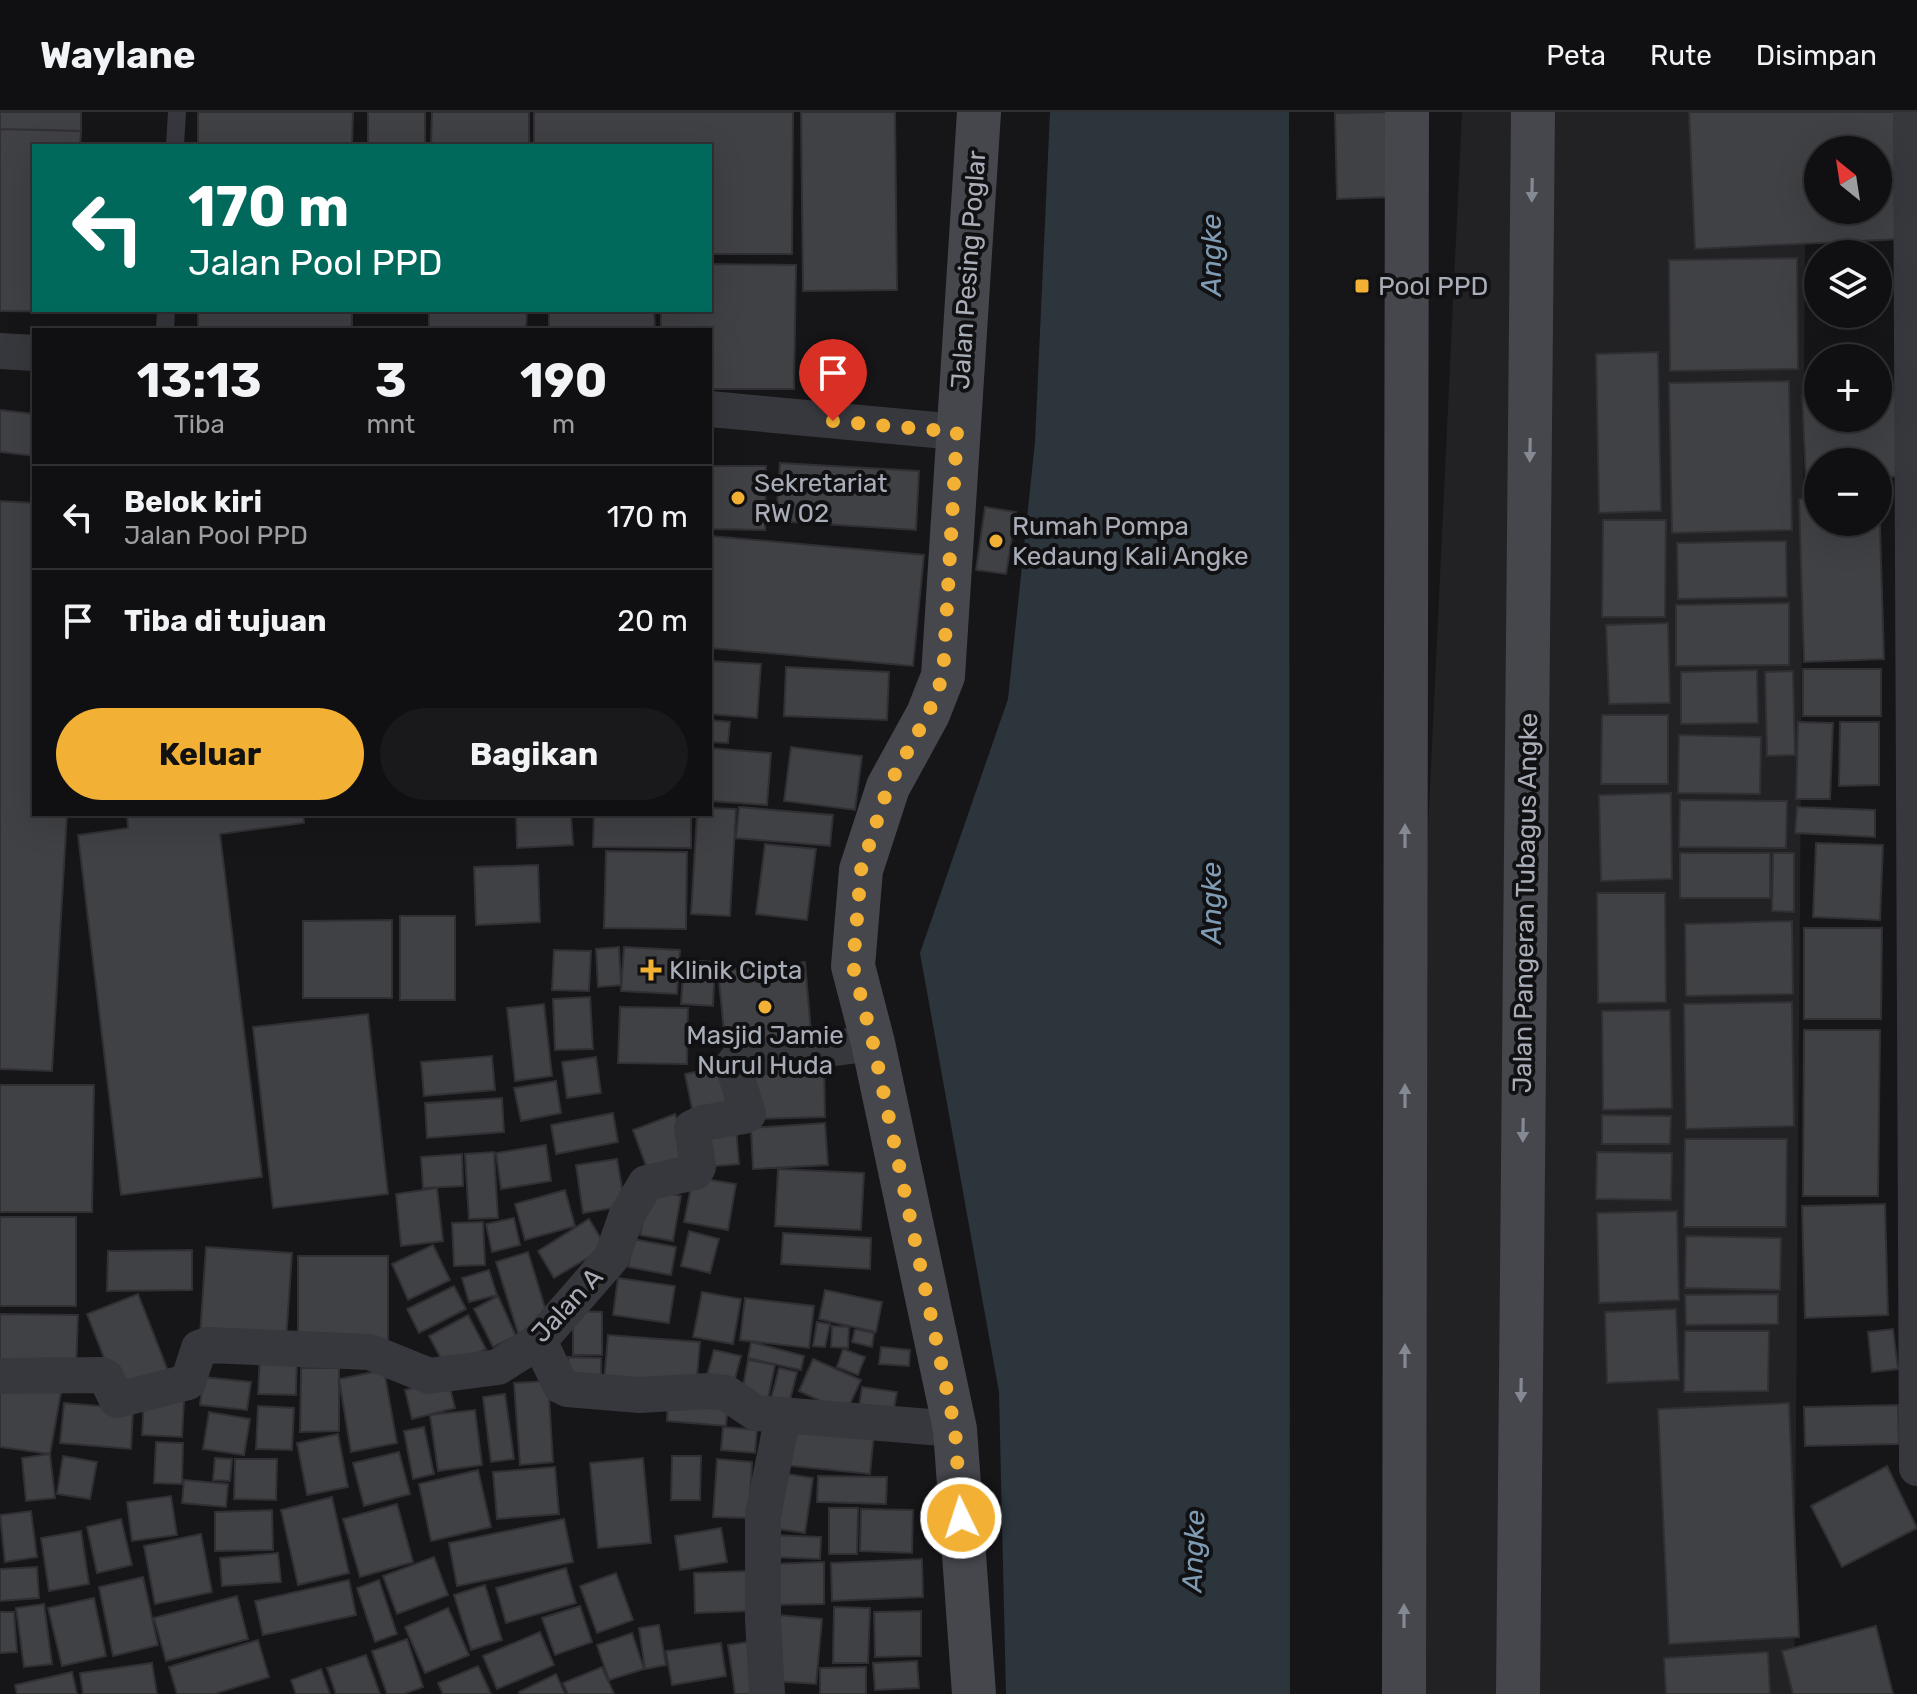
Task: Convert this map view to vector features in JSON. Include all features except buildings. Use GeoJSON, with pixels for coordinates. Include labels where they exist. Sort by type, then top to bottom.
{"type":"FeatureCollection","features":[{"type":"Feature","properties":{"kind":"main road","name":"Jalan Pesing Poglar"},"geometry":{"type":"LineString","coordinates":[[974,1694],[955,1429],[873,1043],[853,966],[861,870],[888,787],[928,714],[943,676],[979,112]]}},
{"type":"Feature","properties":{"kind":"main road"},"geometry":{"type":"LineString","coordinates":[[1404,1694],[1407,112]]}},
{"type":"Feature","properties":{"kind":"main road","name":"Jalan Pangeran Tubagus Angke"},"geometry":{"type":"LineString","coordinates":[[1518,1694],[1533,112]]}},
{"type":"Feature","properties":{"kind":"street"},"geometry":{"type":"LineString","coordinates":[[1911,112],[1917,1468]]}},
{"type":"Feature","properties":{"kind":"street"},"geometry":{"type":"LineString","coordinates":[[0,351],[32,353]]}},
{"type":"Feature","properties":{"kind":"street"},"geometry":{"type":"LineString","coordinates":[[712,409],[957,432]]}},
{"type":"Feature","properties":{"kind":"street","name":"Jalan A"},"geometry":{"type":"LineString","coordinates":[[0,1376],[102,1375],[106,1377],[117,1400],[188,1382],[201,1346],[370,1352],[429,1376],[498,1367],[539,1341],[612,1257],[626,1217],[642,1187],[650,1181],[695,1172],[698,1167],[692,1128],[748,1114],[733,1065],[736,1061],[873,1043]]}},
{"type":"Feature","properties":{"kind":"street"},"geometry":{"type":"LineString","coordinates":[[539,1341],[561,1386],[567,1389],[640,1395],[708,1391],[726,1393],[750,1411],[955,1429]]}},
{"type":"Feature","properties":{"kind":"street"},"geometry":{"type":"LineString","coordinates":[[767,1694],[763,1514],[783,1416]]}},
{"type":"Feature","properties":{"kind":"lane"},"geometry":{"type":"LineString","coordinates":[[175,144],[177,112]]}},
{"type":"Feature","properties":{"kind":"shaded area"},"geometry":{"type":"Polygon","coordinates":[[[1462,112],[1806,112],[1794,1694],[1387,1694],[1462,112]]]}},
{"type":"Feature","properties":{"kind":"water","name":"Angke"},"geometry":{"type":"Polygon","coordinates":[[[1050,112],[1289,112],[1290,1694],[1006,1694],[999,1392],[920,953],[1008,699],[1035,442],[1050,112]]]}},
{"type":"Feature","properties":{"kind":"place","name":"Pool PPD"},"geometry":{"type":"Point","coordinates":[1362,286]}},
{"type":"Feature","properties":{"kind":"place","name":"Sekretariat RW 02"},"geometry":{"type":"Point","coordinates":[738,498]}},
{"type":"Feature","properties":{"kind":"place","name":"Rumah Pompa Kedaung Kali Angke"},"geometry":{"type":"Point","coordinates":[996,541]}},
{"type":"Feature","properties":{"kind":"place","name":"Klinik Cipta"},"geometry":{"type":"Point","coordinates":[651,970]}},
{"type":"Feature","properties":{"kind":"place","name":"Masjid Jamie Nurul Huda"},"geometry":{"type":"Point","coordinates":[765,1007]}},
{"type":"Feature","properties":{"kind":"route"},"geometry":{"type":"LineString","coordinates":[[833,421],[957,432],[943,676],[928,714],[888,787],[861,870],[853,966],[873,1043],[955,1429],[961,1518]]}}]}
